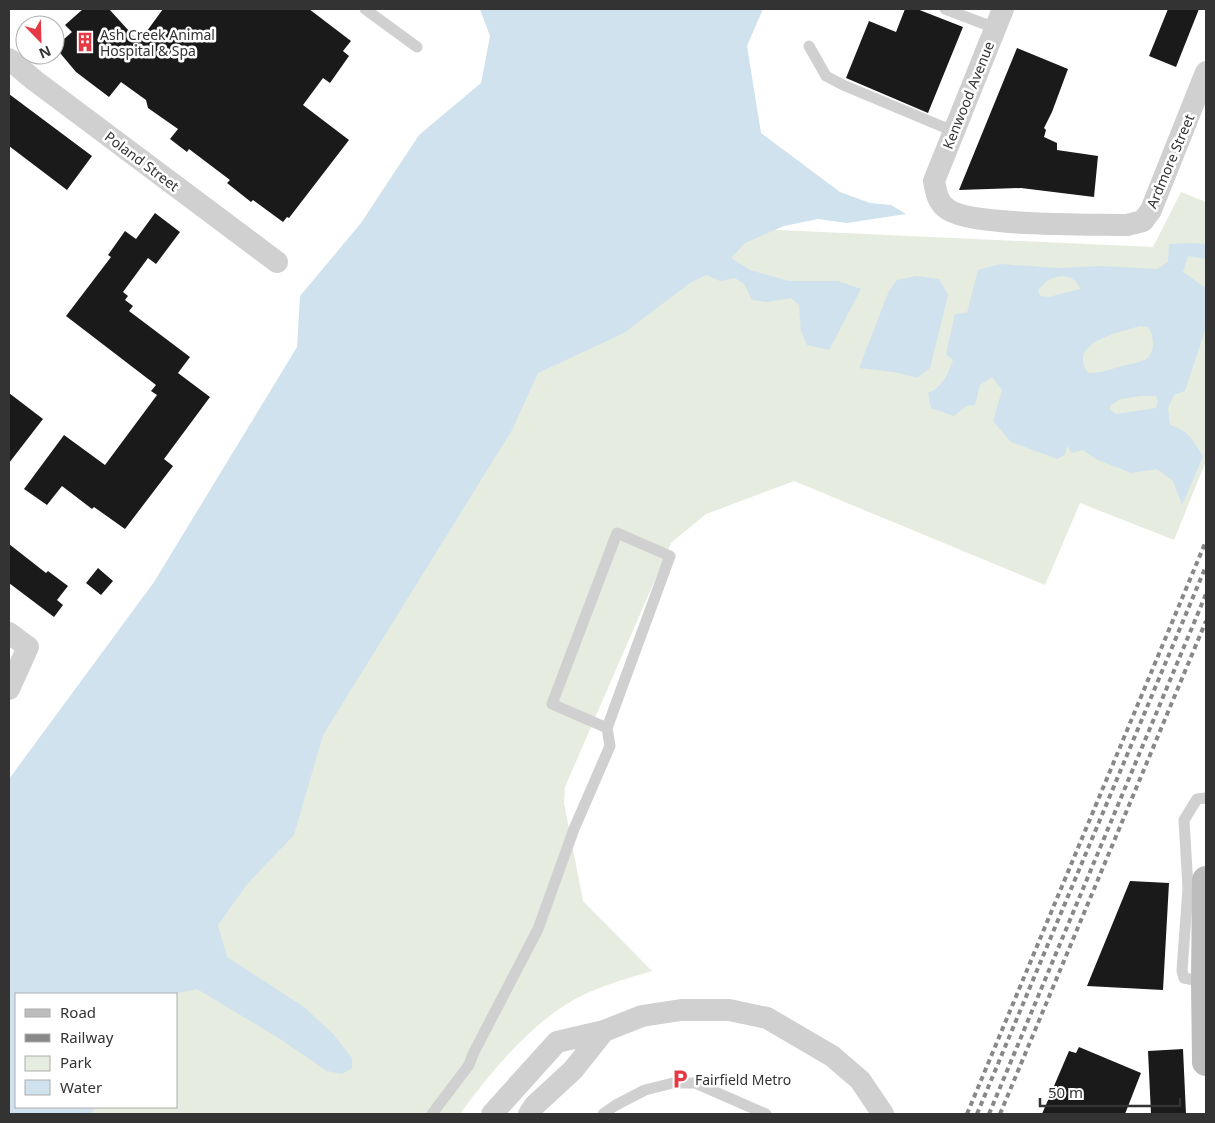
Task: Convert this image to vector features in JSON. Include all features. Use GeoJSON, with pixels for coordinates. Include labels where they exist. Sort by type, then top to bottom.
{"type":"FeatureCollection","features":[{"type":"Feature","properties":{"kind":"main road"},"geometry":{"type":"LineString","coordinates":[[1206,880],[1206,1062]]}},
{"type":"Feature","properties":{"kind":"street","name":"Kenwood Avenue"},"geometry":{"type":"LineString","coordinates":[[934,181],[999,19]]}},
{"type":"Feature","properties":{"kind":"street","name":"Poland Street"},"geometry":{"type":"LineString","coordinates":[[9,59],[34,80],[277,262]]}},
{"type":"Feature","properties":{"kind":"street","name":"Ardmore Street"},"geometry":{"type":"LineString","coordinates":[[934,181],[940,203],[947,210],[958,215],[993,221],[1127,225],[1143,221],[1151,210],[1204,86]]}},
{"type":"Feature","properties":{"kind":"street"},"geometry":{"type":"LineString","coordinates":[[9,633],[28,647],[9,689]]}},
{"type":"Feature","properties":{"kind":"street"},"geometry":{"type":"LineString","coordinates":[[492,1114],[557,1042],[604,1031],[642,1016],[681,1010],[729,1010],[767,1018],[832,1056],[860,1080],[882,1112]]}},
{"type":"Feature","properties":{"kind":"street"},"geometry":{"type":"LineString","coordinates":[[529,1114],[535,1105],[572,1070],[604,1031]]}},
{"type":"Feature","properties":{"kind":"lane"},"geometry":{"type":"LineString","coordinates":[[365,9],[417,46]]}},
{"type":"Feature","properties":{"kind":"lane"},"geometry":{"type":"LineString","coordinates":[[945,9],[999,19]]}},
{"type":"Feature","properties":{"kind":"lane"},"geometry":{"type":"LineString","coordinates":[[809,46],[826,76],[842,85],[953,131]]}},
{"type":"Feature","properties":{"kind":"lane"},"geometry":{"type":"LineString","coordinates":[[432,1114],[469,1065],[538,929],[574,829],[610,746],[607,728],[670,556],[617,533],[552,704],[607,728]]}},
{"type":"Feature","properties":{"kind":"lane"},"geometry":{"type":"LineString","coordinates":[[1205,982],[1184,978],[1182,971],[1188,888],[1184,820],[1197,799],[1206,798]]}},
{"type":"Feature","properties":{"kind":"lane"},"geometry":{"type":"LineString","coordinates":[[603,1114],[645,1090],[673,1083],[694,1084],[766,1114]]}},
{"type":"Feature","properties":{"kind":"green space"},"geometry":{"type":"Polygon","coordinates":[[[1181,192],[1206,202],[1206,461],[1174,540],[1080,503],[1045,585],[794,481],[706,514],[671,543],[565,787],[564,803],[583,901],[652,971],[587,993],[568,1003],[550,1016],[501,1062],[460,1114],[9,1114],[15,1108],[178,1108],[178,993],[47,993],[490,360],[690,226],[1153,247],[1181,192]]]}},
{"type":"Feature","properties":{"kind":"water"},"geometry":{"type":"Polygon","coordinates":[[[480,9],[763,9],[747,46],[761,133],[840,192],[870,203],[891,205],[906,214],[847,223],[818,219],[784,226],[745,243],[731,258],[750,270],[789,281],[838,281],[861,289],[829,350],[807,345],[801,331],[799,305],[791,298],[767,302],[752,300],[744,284],[735,278],[720,281],[706,275],[690,283],[624,333],[538,373],[512,430],[323,735],[294,835],[248,883],[218,925],[227,957],[304,1007],[333,1034],[352,1058],[352,1068],[342,1074],[327,1071],[277,1037],[197,989],[178,993],[15,993],[15,1108],[94,1108],[91,1114],[9,1114],[9,779],[154,582],[297,347],[300,296],[361,223],[419,135],[481,83],[490,36],[480,9]]]}},
{"type":"Feature","properties":{"kind":"water"},"geometry":{"type":"Polygon","coordinates":[[[1169,244],[1206,244],[1206,259],[1188,256],[1183,272],[1206,288],[1206,327],[1185,391],[1174,395],[1168,408],[1170,425],[1186,433],[1203,457],[1182,505],[1173,481],[1157,469],[1131,473],[1098,460],[1082,450],[1072,453],[1067,446],[1065,455],[1057,459],[1011,442],[993,421],[1002,390],[992,377],[980,385],[975,405],[966,406],[954,416],[931,408],[928,393],[941,384],[949,370],[953,360],[946,354],[955,314],[967,313],[978,270],[1001,264],[1057,268],[1101,266],[1157,269],[1168,262],[1169,244]],[[1062,276],[1051,279],[1044,284],[1038,290],[1040,296],[1049,297],[1080,289],[1074,280],[1062,276]],[[1140,326],[1109,335],[1090,346],[1084,353],[1083,362],[1088,373],[1139,362],[1147,359],[1152,351],[1153,341],[1148,327],[1140,326]],[[1156,396],[1121,399],[1111,405],[1110,409],[1116,414],[1156,408],[1158,402],[1156,396]]]}},
{"type":"Feature","properties":{"kind":"water"},"geometry":{"type":"Polygon","coordinates":[[[916,276],[939,279],[948,295],[930,368],[917,378],[894,372],[859,368],[889,291],[897,280],[916,276]]]}},
{"type":"Feature","properties":{"kind":"building"},"geometry":{"type":"Polygon","coordinates":[[[83,9],[109,9],[139,42],[163,9],[309,9],[351,41],[343,51],[349,56],[330,83],[323,78],[303,105],[349,140],[289,218],[287,217],[283,222],[253,200],[251,202],[227,183],[230,180],[189,149],[187,152],[170,139],[178,129],[148,108],[146,100],[121,82],[109,97],[76,72],[65,59],[65,38],[72,32],[65,25],[83,9]]]}},
{"type":"Feature","properties":{"kind":"building"},"geometry":{"type":"Polygon","coordinates":[[[905,9],[917,9],[963,27],[928,113],[846,78],[869,21],[896,32],[905,9]]]}},
{"type":"Feature","properties":{"kind":"building"},"geometry":{"type":"Polygon","coordinates":[[[1168,9],[1199,9],[1176,67],[1149,56],[1168,9]]]}},
{"type":"Feature","properties":{"kind":"building"},"geometry":{"type":"Polygon","coordinates":[[[1017,48],[1068,69],[1044,128],[1046,130],[1044,137],[1057,143],[1057,150],[1098,156],[1094,197],[1021,188],[959,190],[1017,48]]]}},
{"type":"Feature","properties":{"kind":"building"},"geometry":{"type":"Polygon","coordinates":[[[9,94],[92,156],[67,190],[9,146],[9,94]]]}},
{"type":"Feature","properties":{"kind":"building"},"geometry":{"type":"Polygon","coordinates":[[[155,213],[180,232],[156,264],[148,258],[123,292],[128,296],[125,300],[133,306],[129,311],[190,357],[178,373],[210,397],[164,459],[173,466],[125,529],[94,507],[92,509],[62,486],[47,505],[24,489],[64,435],[105,465],[157,395],[151,391],[156,385],[66,316],[111,257],[108,255],[125,231],[136,239],[155,213]]]}},
{"type":"Feature","properties":{"kind":"building"},"geometry":{"type":"Polygon","coordinates":[[[9,393],[43,419],[9,463],[9,393]]]}},
{"type":"Feature","properties":{"kind":"building"},"geometry":{"type":"Polygon","coordinates":[[[9,544],[46,573],[48,571],[68,586],[57,600],[63,605],[54,617],[9,583],[9,544]]]}},
{"type":"Feature","properties":{"kind":"building"},"geometry":{"type":"Polygon","coordinates":[[[98,568],[113,581],[101,595],[86,583],[98,568]]]}},
{"type":"Feature","properties":{"kind":"building"},"geometry":{"type":"Polygon","coordinates":[[[1130,881],[1169,883],[1163,990],[1087,986],[1130,881]]]}},
{"type":"Feature","properties":{"kind":"building"},"geometry":{"type":"Polygon","coordinates":[[[1079,1047],[1141,1073],[1125,1114],[1042,1114],[1069,1051],[1076,1053],[1079,1047]]]}},
{"type":"Feature","properties":{"kind":"building"},"geometry":{"type":"Polygon","coordinates":[[[1183,1049],[1186,1114],[1151,1114],[1148,1051],[1183,1049]]]}},
{"type":"Feature","properties":{"kind":"railway"},"geometry":{"type":"LineString","coordinates":[[967,1114],[1206,541]]}},
{"type":"Feature","properties":{"kind":"railway"},"geometry":{"type":"LineString","coordinates":[[977,1114],[1206,566]]}},
{"type":"Feature","properties":{"kind":"railway"},"geometry":{"type":"LineString","coordinates":[[989,1114],[1206,594]]}},
{"type":"Feature","properties":{"kind":"railway"},"geometry":{"type":"LineString","coordinates":[[1000,1114],[1206,621]]}},
{"type":"Feature","properties":{"kind":"place","name":"Ash Creek Animal Hospital & Spa"},"geometry":{"type":"Point","coordinates":[85,42]}},
{"type":"Feature","properties":{"kind":"place","name":"Fairfield Metro"},"geometry":{"type":"Point","coordinates":[680,1079]}}]}
